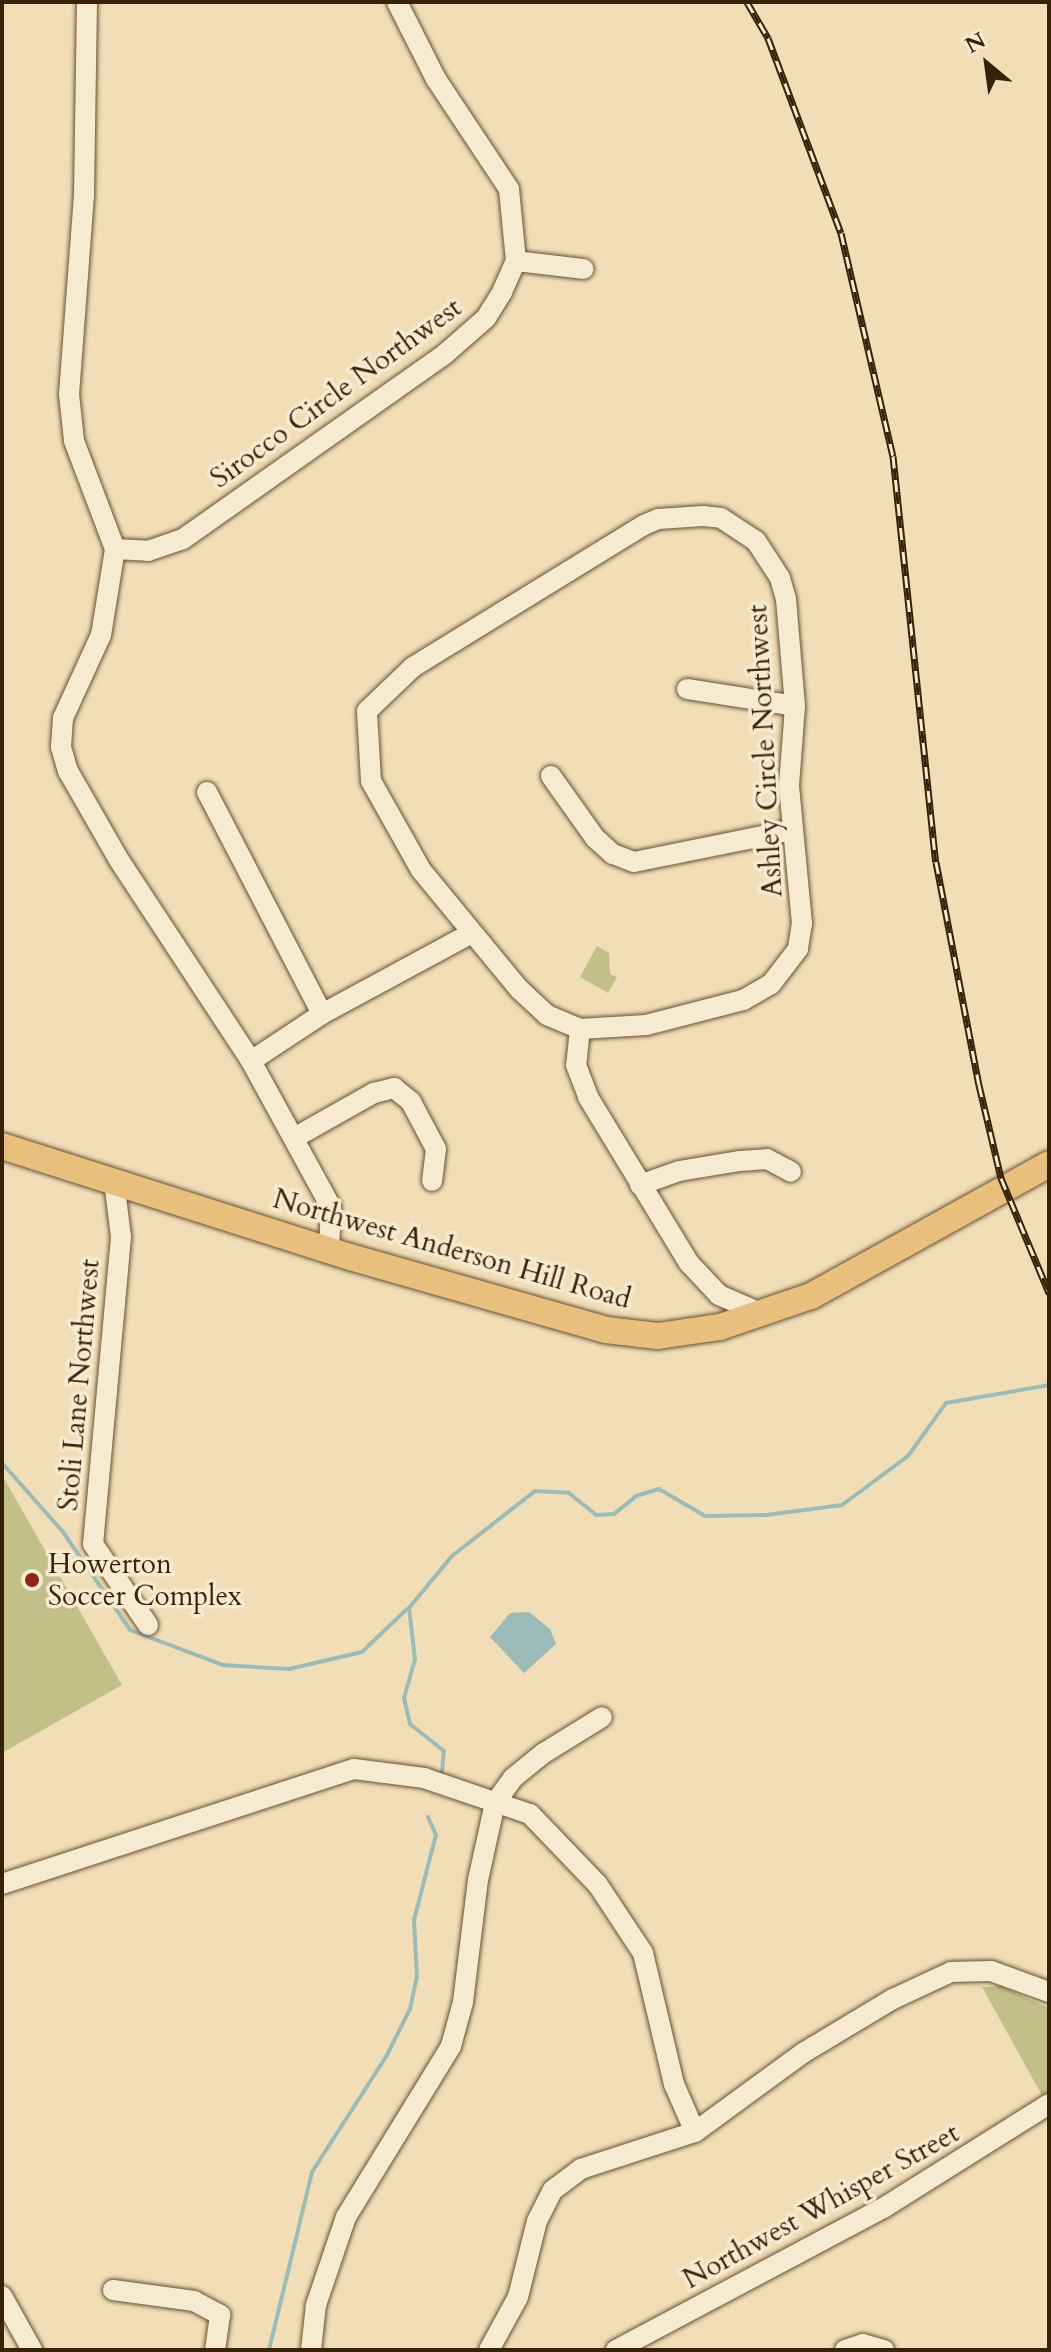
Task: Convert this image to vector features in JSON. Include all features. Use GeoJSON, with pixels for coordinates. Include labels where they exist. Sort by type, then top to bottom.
{"type":"FeatureCollection","features":[{"type":"Feature","properties":{"kind":"main road","name":"Northwest Anderson Hill Road"},"geometry":{"type":"LineString","coordinates":[[2,1146],[329,1250],[623,1333],[687,1335],[763,1314],[842,1282],[1049,1164]]}},
{"type":"Feature","properties":{"kind":"street"},"geometry":{"type":"LineString","coordinates":[[87,2],[84,195],[69,394],[74,441],[115,549],[101,635],[63,718],[61,747],[68,771],[119,860],[251,1061],[331,1207],[329,1250]]}},
{"type":"Feature","properties":{"kind":"street"},"geometry":{"type":"LineString","coordinates":[[397,2],[436,79],[509,189],[516,261],[584,269]]}},
{"type":"Feature","properties":{"kind":"street","name":"Sirocco Circle Northwest"},"geometry":{"type":"LineString","coordinates":[[115,549],[148,551],[183,539],[445,354],[486,318],[516,261]]}},
{"type":"Feature","properties":{"kind":"street","name":"Ashley Circle Northwest"},"geometry":{"type":"LineString","coordinates":[[703,516],[739,527],[756,541],[780,578],[795,706],[792,830],[802,923],[798,949],[771,984],[743,1000],[646,1025],[580,1029],[547,1015],[472,933],[421,870],[371,781],[367,711],[413,667],[658,519],[703,516]]}},
{"type":"Feature","properties":{"kind":"street"},"geometry":{"type":"LineString","coordinates":[[687,689],[795,706]]}},
{"type":"Feature","properties":{"kind":"street"},"geometry":{"type":"LineString","coordinates":[[551,776],[595,838],[613,854],[634,862],[792,830]]}},
{"type":"Feature","properties":{"kind":"street"},"geometry":{"type":"LineString","coordinates":[[207,792],[322,1014]]}},
{"type":"Feature","properties":{"kind":"street"},"geometry":{"type":"LineString","coordinates":[[251,1061],[322,1014],[472,933]]}},
{"type":"Feature","properties":{"kind":"street"},"geometry":{"type":"LineString","coordinates":[[580,1029],[576,1065],[588,1097],[689,1263],[719,1295],[763,1314]]}},
{"type":"Feature","properties":{"kind":"street"},"geometry":{"type":"LineString","coordinates":[[294,1138],[374,1093],[394,1088],[411,1102],[435,1147],[432,1181]]}},
{"type":"Feature","properties":{"kind":"street"},"geometry":{"type":"LineString","coordinates":[[640,1185],[679,1171],[740,1161],[767,1159],[791,1172]]}},
{"type":"Feature","properties":{"kind":"street","name":"Stoli Lane Northwest"},"geometry":{"type":"LineString","coordinates":[[114,1181],[121,1237],[93,1544],[148,1625]]}},
{"type":"Feature","properties":{"kind":"street"},"geometry":{"type":"LineString","coordinates":[[311,2350],[316,2305],[346,2217],[451,2046],[463,2002],[478,1880],[495,1803],[513,1778],[544,1753],[602,1717]]}},
{"type":"Feature","properties":{"kind":"street"},"geometry":{"type":"LineString","coordinates":[[2,1884],[354,1769],[424,1778],[530,1814],[627,1922],[643,1953],[674,2084],[695,2132]]}},
{"type":"Feature","properties":{"kind":"street"},"geometry":{"type":"LineString","coordinates":[[489,2350],[518,2297],[537,2221],[553,2190],[604,2158],[657,2148],[695,2132],[803,2053],[893,1999],[951,1972],[991,1971],[1049,1992]]}},
{"type":"Feature","properties":{"kind":"street","name":"Northwest Whisper Street"},"geometry":{"type":"LineString","coordinates":[[616,2350],[885,2207],[1049,2104]]}},
{"type":"Feature","properties":{"kind":"street"},"geometry":{"type":"LineString","coordinates":[[113,2290],[194,2301],[220,2315],[215,2350]]}},
{"type":"Feature","properties":{"kind":"street"},"geometry":{"type":"LineString","coordinates":[[2,2296],[32,2350]]}},
{"type":"Feature","properties":{"kind":"street"},"geometry":{"type":"LineString","coordinates":[[845,2350],[863,2344],[884,2350]]}},
{"type":"Feature","properties":{"kind":"shaded area"},"geometry":{"type":"Polygon","coordinates":[[[597,946],[609,953],[610,974],[617,977],[608,993],[580,977],[597,946]]]}},
{"type":"Feature","properties":{"kind":"shaded area","name":"Howerton Soccer Complex"},"geometry":{"type":"Polygon","coordinates":[[[2,1475],[122,1685],[2,1753],[2,1475]]]}},
{"type":"Feature","properties":{"kind":"shaded area"},"geometry":{"type":"Polygon","coordinates":[[[1000,1986],[1049,2008],[1049,2090],[1044,2099],[982,1987],[1000,1986]]]}},
{"type":"Feature","properties":{"kind":"water"},"geometry":{"type":"Polygon","coordinates":[[[529,1612],[550,1629],[556,1644],[524,1673],[490,1637],[510,1613],[529,1612]]]}},
{"type":"Feature","properties":{"kind":"waterway"},"geometry":{"type":"LineString","coordinates":[[442,1772],[444,1751],[410,1724],[404,1698],[415,1659],[409,1608],[452,1556],[535,1491],[569,1493],[596,1515],[614,1514],[636,1496],[659,1489],[705,1516],[766,1515],[842,1505],[908,1456],[946,1403],[1049,1385]]}},
{"type":"Feature","properties":{"kind":"waterway"},"geometry":{"type":"LineString","coordinates":[[2,1463],[63,1532],[130,1630],[223,1665],[289,1669],[362,1652],[407,1609]]}},
{"type":"Feature","properties":{"kind":"waterway"},"geometry":{"type":"LineString","coordinates":[[269,2350],[312,2172],[387,2055],[410,2009],[417,1976],[414,1920],[436,1835],[428,1817]]}},
{"type":"Feature","properties":{"kind":"railway"},"geometry":{"type":"LineString","coordinates":[[747,2],[768,38],[841,233],[893,456],[936,862],[979,1085],[1001,1178],[1049,1293]]}},
{"type":"Feature","properties":{"kind":"place","name":"Howerton Soccer Complex"},"geometry":{"type":"Point","coordinates":[32,1580]}}]}
